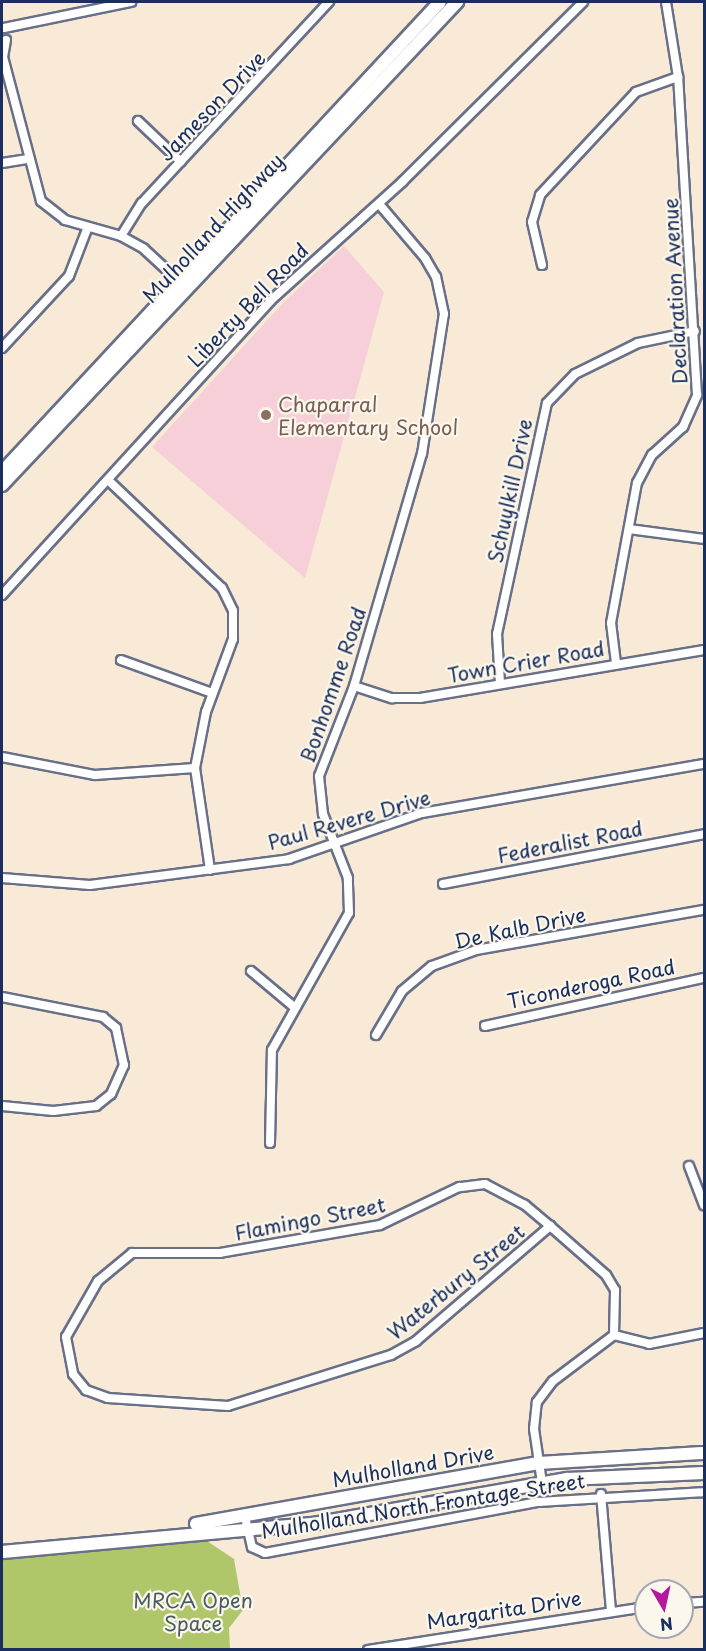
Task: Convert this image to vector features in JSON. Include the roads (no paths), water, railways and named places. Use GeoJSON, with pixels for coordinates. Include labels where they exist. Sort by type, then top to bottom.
{"type":"FeatureCollection","features":[{"type":"Feature","properties":{"kind":"main road","name":"Mulholland Highway"},"geometry":{"type":"LineString","coordinates":[[2,472],[440,2]]}},
{"type":"Feature","properties":{"kind":"main road","name":"Mulholland Highway"},"geometry":{"type":"LineString","coordinates":[[2,485],[180,282],[457,2]]}},
{"type":"Feature","properties":{"kind":"main road","name":"Mulholland Drive"},"geometry":{"type":"LineString","coordinates":[[2,1552],[132,1538],[246,1522],[539,1463],[705,1453]]}},
{"type":"Feature","properties":{"kind":"main road","name":"Mulholland Drive"},"geometry":{"type":"LineString","coordinates":[[246,1522],[338,1521],[542,1483],[705,1473]]}},
{"type":"Feature","properties":{"kind":"street"},"geometry":{"type":"LineString","coordinates":[[131,2],[25,27],[2,27],[5,41],[2,56],[27,159],[41,201],[57,216],[87,229],[121,236],[180,282]]}},
{"type":"Feature","properties":{"kind":"street","name":"Jameson Drive"},"geometry":{"type":"LineString","coordinates":[[121,236],[182,162],[329,2]]}},
{"type":"Feature","properties":{"kind":"street","name":"Liberty Bell Road"},"geometry":{"type":"LineString","coordinates":[[2,595],[270,301],[379,204],[583,2]]}},
{"type":"Feature","properties":{"kind":"street","name":"Declaration Avenue"},"geometry":{"type":"LineString","coordinates":[[616,663],[611,623],[642,468],[692,413],[698,371],[678,77],[666,2]]}},
{"type":"Feature","properties":{"kind":"street"},"geometry":{"type":"LineString","coordinates":[[5,41],[25,27]]}},
{"type":"Feature","properties":{"kind":"street"},"geometry":{"type":"LineString","coordinates":[[542,265],[532,222],[540,195],[636,92],[678,77]]}},
{"type":"Feature","properties":{"kind":"street"},"geometry":{"type":"LineString","coordinates":[[138,121],[182,162]]}},
{"type":"Feature","properties":{"kind":"street"},"geometry":{"type":"LineString","coordinates":[[2,163],[27,159]]}},
{"type":"Feature","properties":{"kind":"street","name":"Bonhomme Road"},"geometry":{"type":"LineString","coordinates":[[270,1143],[272,1050],[294,1006],[349,913],[348,878],[323,814],[319,776],[354,686],[422,454],[444,314],[436,277],[425,258],[379,204]]}},
{"type":"Feature","properties":{"kind":"street"},"geometry":{"type":"LineString","coordinates":[[2,348],[69,276],[87,229]]}},
{"type":"Feature","properties":{"kind":"street","name":"Schuylkill Drive"},"geometry":{"type":"LineString","coordinates":[[500,683],[497,634],[547,403],[575,374],[638,343],[695,331]]}},
{"type":"Feature","properties":{"kind":"street"},"geometry":{"type":"LineString","coordinates":[[108,480],[222,588],[233,611],[232,639],[212,693],[195,768],[210,870]]}},
{"type":"Feature","properties":{"kind":"street"},"geometry":{"type":"LineString","coordinates":[[629,529],[705,538]]}},
{"type":"Feature","properties":{"kind":"street","name":"Town Crier Road"},"geometry":{"type":"LineString","coordinates":[[354,686],[406,699],[705,650]]}},
{"type":"Feature","properties":{"kind":"street"},"geometry":{"type":"LineString","coordinates":[[121,660],[212,693]]}},
{"type":"Feature","properties":{"kind":"street"},"geometry":{"type":"LineString","coordinates":[[2,757],[94,775],[195,768]]}},
{"type":"Feature","properties":{"kind":"street","name":"Paul Revere Drive"},"geometry":{"type":"LineString","coordinates":[[2,878],[90,885],[289,859],[422,813],[705,764]]}},
{"type":"Feature","properties":{"kind":"street","name":"Federalist Road"},"geometry":{"type":"LineString","coordinates":[[443,885],[705,834]]}},
{"type":"Feature","properties":{"kind":"street","name":"De Kalb Drive"},"geometry":{"type":"LineString","coordinates":[[376,1035],[402,991],[432,966],[476,950],[705,909]]}},
{"type":"Feature","properties":{"kind":"street"},"geometry":{"type":"LineString","coordinates":[[250,972],[294,1006]]}},
{"type":"Feature","properties":{"kind":"street","name":"Ticonderoga Road"},"geometry":{"type":"LineString","coordinates":[[484,1026],[705,978]]}},
{"type":"Feature","properties":{"kind":"street"},"geometry":{"type":"LineString","coordinates":[[2,997],[103,1017],[116,1028],[124,1065],[111,1094],[96,1106],[53,1111],[2,1106]]}},
{"type":"Feature","properties":{"kind":"street"},"geometry":{"type":"LineString","coordinates":[[688,1166],[704,1200]]}},
{"type":"Feature","properties":{"kind":"street","name":"Flamingo Street"},"geometry":{"type":"LineString","coordinates":[[73,1374],[66,1355],[71,1321],[98,1281],[132,1253],[220,1252],[380,1225],[459,1187],[485,1184],[508,1191],[606,1275],[618,1308],[614,1335]]}},
{"type":"Feature","properties":{"kind":"street","name":"Waterbury Street"},"geometry":{"type":"LineString","coordinates":[[73,1374],[86,1390],[108,1398],[198,1408],[228,1406],[368,1365],[416,1341],[550,1226]]}},
{"type":"Feature","properties":{"kind":"street"},"geometry":{"type":"LineString","coordinates":[[542,1483],[534,1415],[543,1390],[614,1335],[649,1344],[705,1333]]}},
{"type":"Feature","properties":{"kind":"street","name":"Mulholland North Frontage Street"},"geometry":{"type":"LineString","coordinates":[[246,1522],[252,1547],[265,1553],[601,1494],[705,1492]]}},
{"type":"Feature","properties":{"kind":"street"},"geometry":{"type":"LineString","coordinates":[[601,1494],[611,1611]]}},
{"type":"Feature","properties":{"kind":"street","name":"Margarita Drive"},"geometry":{"type":"LineString","coordinates":[[368,1650],[634,1608]]}},
{"type":"Feature","properties":{"kind":"place","name":"Chaparral Elementary School"},"geometry":{"type":"Point","coordinates":[266,415]}},
{"type":"Feature","properties":{"kind":"park label","name":"MRCA Open Space"},"geometry":{"type":"Point","coordinates":[193,1612]}}]}
